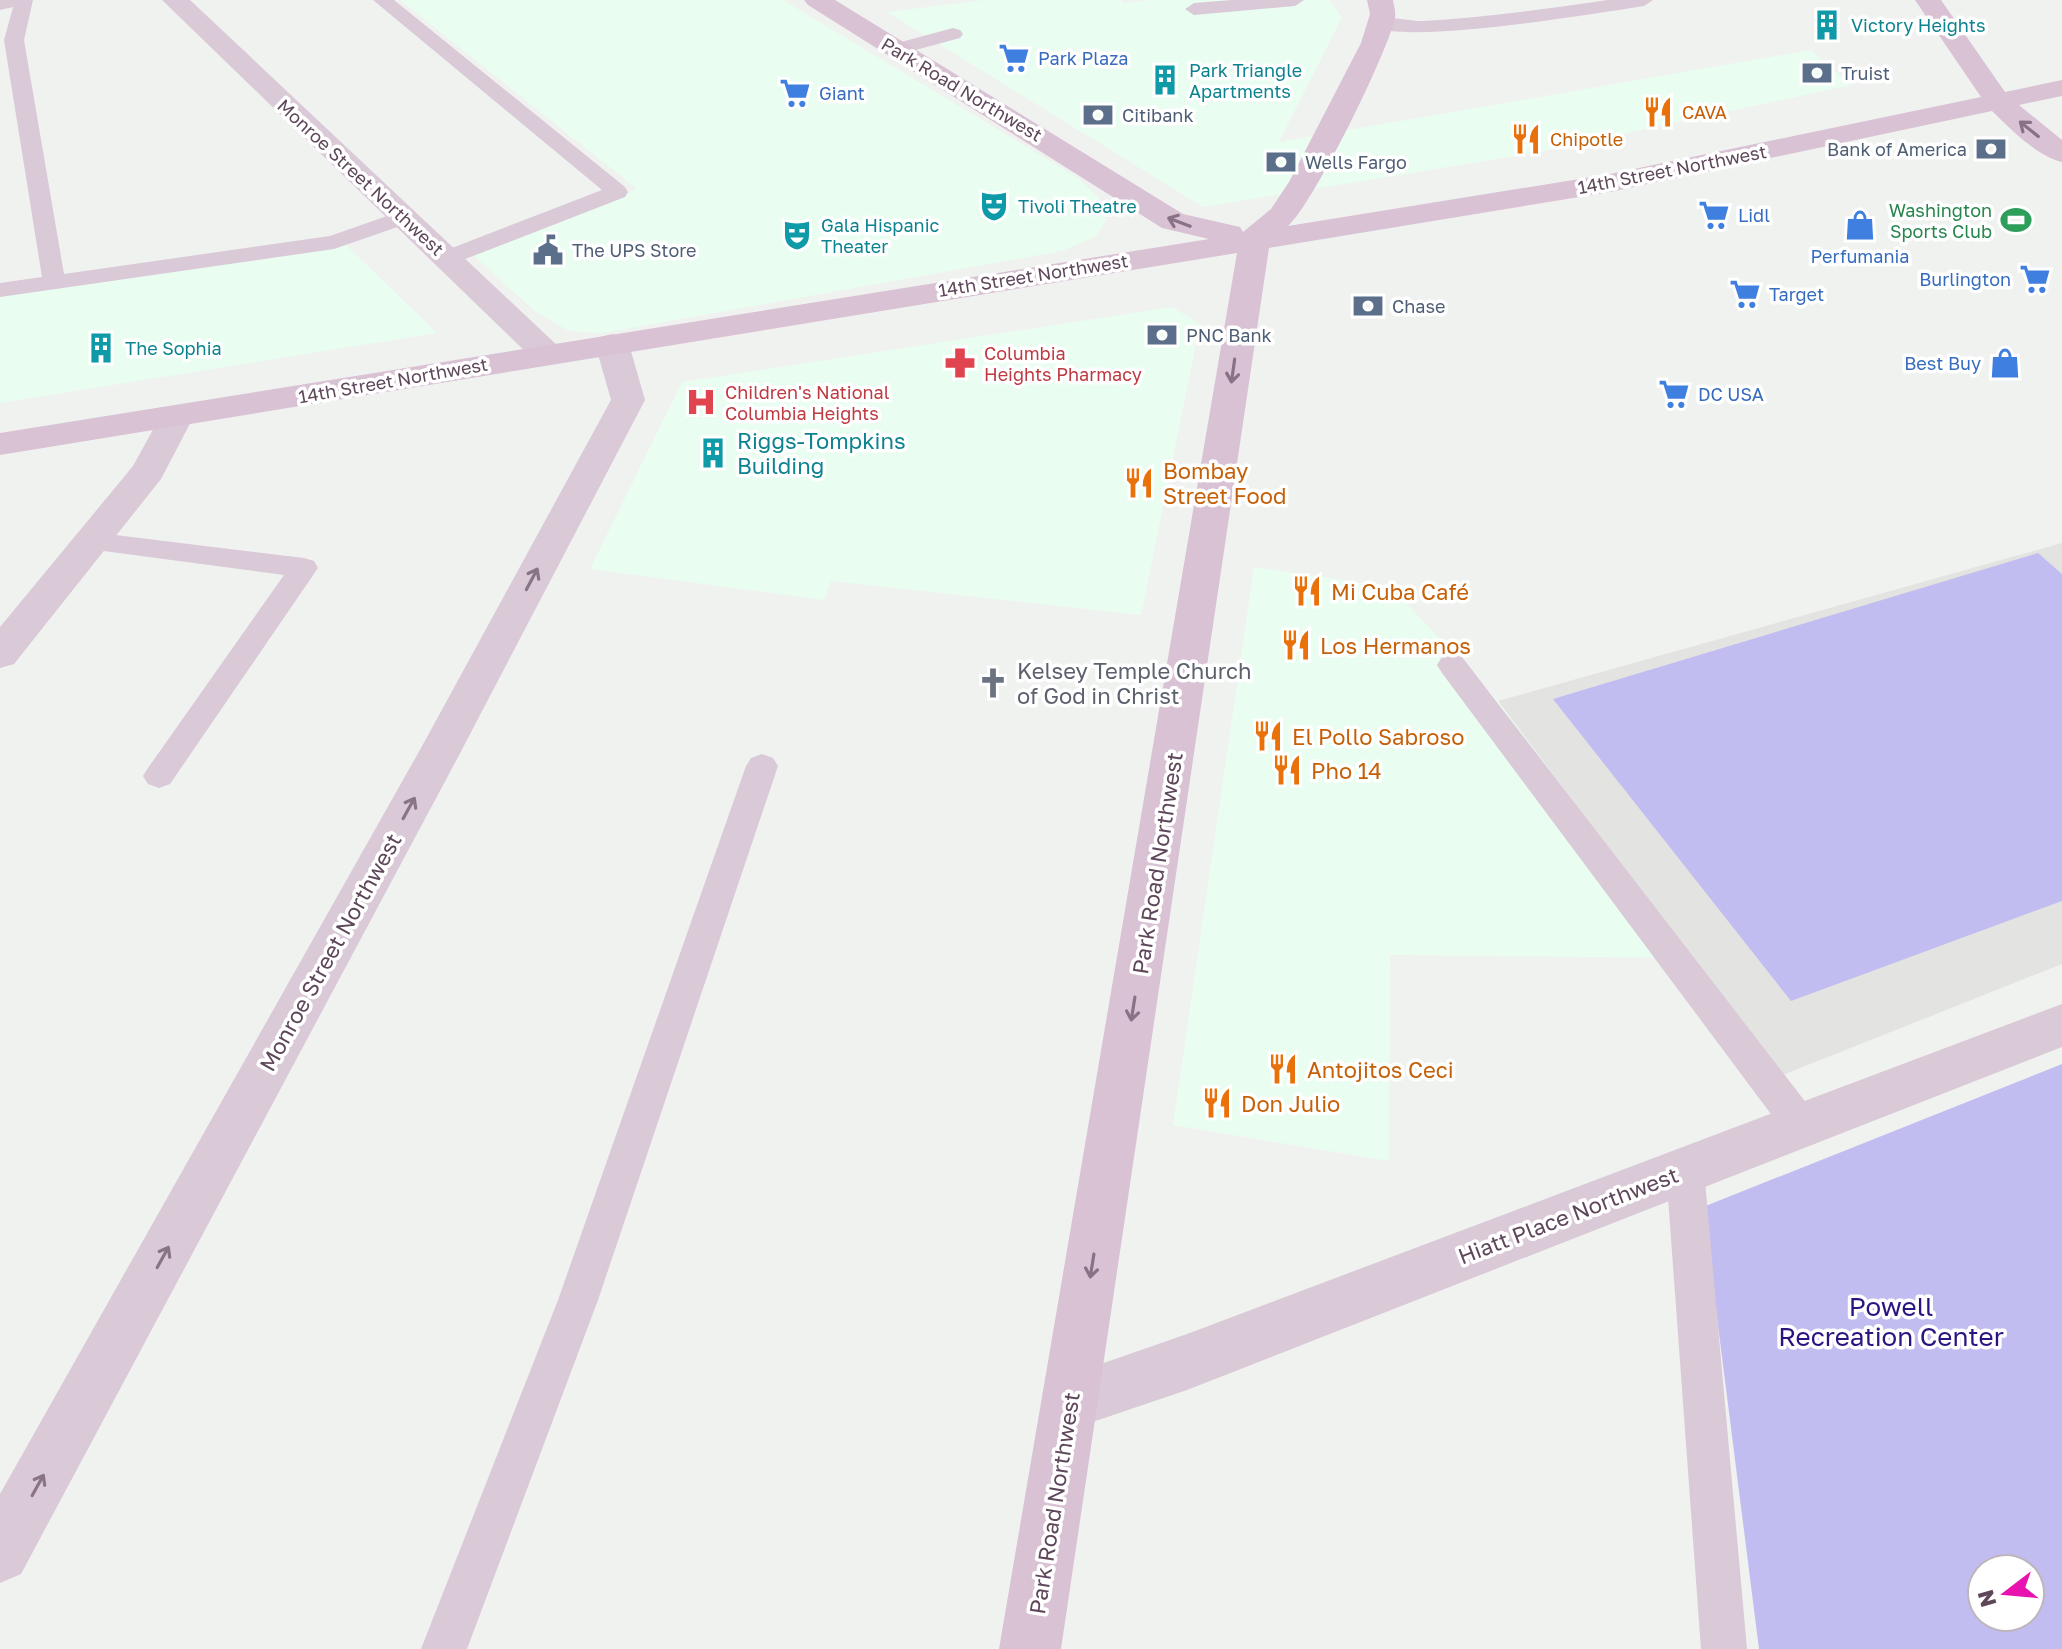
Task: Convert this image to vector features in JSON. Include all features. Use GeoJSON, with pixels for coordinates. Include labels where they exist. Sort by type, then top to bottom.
{"type":"FeatureCollection","features":[{"type":"Feature","properties":{"kind":"main road","name":"Park Road Northwest"},"geometry":{"type":"LineString","coordinates":[[817,0],[1107,177],[1173,221],[1205,231],[1255,238],[1072,1401],[1030,1649]]}},
{"type":"Feature","properties":{"kind":"main road"},"geometry":{"type":"LineString","coordinates":[[1928,0],[1998,101],[2028,130],[2062,153]]}},
{"type":"Feature","properties":{"kind":"main road"},"geometry":{"type":"LineString","coordinates":[[1255,238],[1282,215],[1304,182],[1374,43],[1380,12]]}},
{"type":"Feature","properties":{"kind":"main road","name":"14th Street Northwest"},"geometry":{"type":"LineString","coordinates":[[0,444],[1255,238],[1610,183],[2062,88]]}},
{"type":"Feature","properties":{"kind":"main road"},"geometry":{"type":"LineString","coordinates":[[1086,266],[1119,243],[1125,228],[1126,212],[1107,177]]}},
{"type":"Feature","properties":{"kind":"street"},"geometry":{"type":"LineString","coordinates":[[0,2],[13,0]]}},
{"type":"Feature","properties":{"kind":"street","name":"Monroe Street Northwest"},"geometry":{"type":"LineString","coordinates":[[175,0],[547,354]]}},
{"type":"Feature","properties":{"kind":"street","name":"Monroe Street Northwest"},"geometry":{"type":"LineString","coordinates":[[0,1553],[436,759],[628,400],[612,344]]}},
{"type":"Feature","properties":{"kind":"street"},"geometry":{"type":"LineString","coordinates":[[0,654],[148,471],[177,416]]}},
{"type":"Feature","properties":{"kind":"street","name":"Hiatt Place Northwest"},"geometry":{"type":"LineString","coordinates":[[1072,1401],[1187,1362],[2062,1025]]}},
{"type":"Feature","properties":{"kind":"lane"},"geometry":{"type":"LineString","coordinates":[[24,0],[14,40],[54,282]]}},
{"type":"Feature","properties":{"kind":"lane"},"geometry":{"type":"LineString","coordinates":[[382,0],[617,192],[447,258]]}},
{"type":"Feature","properties":{"kind":"lane"},"geometry":{"type":"LineString","coordinates":[[1194,9],[1295,0]]}},
{"type":"Feature","properties":{"kind":"lane"},"geometry":{"type":"LineString","coordinates":[[1380,12],[1420,27],[1541,16],[1644,0]]}},
{"type":"Feature","properties":{"kind":"lane"},"geometry":{"type":"LineString","coordinates":[[897,49],[953,34]]}},
{"type":"Feature","properties":{"kind":"lane"},"geometry":{"type":"LineString","coordinates":[[0,290],[334,242],[404,217]]}},
{"type":"Feature","properties":{"kind":"lane"},"geometry":{"type":"LineString","coordinates":[[91,541],[304,568],[159,776]]}},
{"type":"Feature","properties":{"kind":"lane"},"geometry":{"type":"LineString","coordinates":[[1452,665],[1801,1125]]}},
{"type":"Feature","properties":{"kind":"lane"},"geometry":{"type":"LineString","coordinates":[[444,1649],[578,1300],[762,766]]}},
{"type":"Feature","properties":{"kind":"lane"},"geometry":{"type":"LineString","coordinates":[[1685,1170],[1724,1649]]}},
{"type":"Feature","properties":{"kind":"shaded area"},"geometry":{"type":"Polygon","coordinates":[[[400,0],[783,0],[1078,178],[1099,198],[1106,220],[1096,236],[1062,251],[603,333],[569,331],[536,312],[471,253],[637,189],[400,0]]]}},
{"type":"Feature","properties":{"kind":"shaded area"},"geometry":{"type":"Polygon","coordinates":[[[984,0],[1122,0],[1124,3],[1149,0],[1329,0],[1342,17],[1279,142],[1811,50],[1851,85],[1540,152],[1203,207],[887,12],[984,0]]]}},
{"type":"Feature","properties":{"kind":"shaded area"},"geometry":{"type":"Polygon","coordinates":[[[345,244],[437,333],[0,403],[0,295],[345,244]]]}},
{"type":"Feature","properties":{"kind":"shaded area","name":"Riggs-Tompkins Building"},"geometry":{"type":"Polygon","coordinates":[[[1172,307],[1200,324],[1141,615],[831,581],[824,600],[590,569],[682,382],[1172,307]]]}},
{"type":"Feature","properties":{"kind":"shaded area"},"geometry":{"type":"Polygon","coordinates":[[[2062,543],[2062,964],[1780,1076],[1498,701],[2062,543]]]}},
{"type":"Feature","properties":{"kind":"shaded area"},"geometry":{"type":"Polygon","coordinates":[[[1254,567],[1391,587],[1498,701],[1689,958],[1390,955],[1389,1161],[1173,1125],[1254,567]]]}},
{"type":"Feature","properties":{"kind":"green space"},"geometry":{"type":"Polygon","coordinates":[[[2038,553],[2062,574],[2062,901],[1791,1001],[1553,699],[2038,553]]]}},
{"type":"Feature","properties":{"kind":"green space","name":"Powell Recreation Center"},"geometry":{"type":"Polygon","coordinates":[[[2062,1064],[2062,1649],[1759,1649],[1703,1207],[2062,1064]]]}},
{"type":"Feature","properties":{"kind":"place","name":"Victory Heights"},"geometry":{"type":"Point","coordinates":[1827,25]}},
{"type":"Feature","properties":{"kind":"place","name":"Park Plaza"},"geometry":{"type":"Point","coordinates":[1014,58]}},
{"type":"Feature","properties":{"kind":"place","name":"Truist"},"geometry":{"type":"Point","coordinates":[1817,73]}},
{"type":"Feature","properties":{"kind":"place","name":"Park Triangle Apartments"},"geometry":{"type":"Point","coordinates":[1165,80]}},
{"type":"Feature","properties":{"kind":"place","name":"Giant"},"geometry":{"type":"Point","coordinates":[795,93]}},
{"type":"Feature","properties":{"kind":"place","name":"CAVA"},"geometry":{"type":"Point","coordinates":[1658,112]}},
{"type":"Feature","properties":{"kind":"place","name":"Citibank"},"geometry":{"type":"Point","coordinates":[1098,115]}},
{"type":"Feature","properties":{"kind":"place","name":"Chipotle"},"geometry":{"type":"Point","coordinates":[1526,139]}},
{"type":"Feature","properties":{"kind":"place","name":"Bank of America"},"geometry":{"type":"Point","coordinates":[1991,149]}},
{"type":"Feature","properties":{"kind":"place","name":"Wells Fargo"},"geometry":{"type":"Point","coordinates":[1281,162]}},
{"type":"Feature","properties":{"kind":"place","name":"Tivoli Theatre"},"geometry":{"type":"Point","coordinates":[994,206]}},
{"type":"Feature","properties":{"kind":"place","name":"Lidl"},"geometry":{"type":"Point","coordinates":[1714,215]}},
{"type":"Feature","properties":{"kind":"place","name":"Washington Sports Club"},"geometry":{"type":"Point","coordinates":[2016,220]}},
{"type":"Feature","properties":{"kind":"place","name":"Perfumania"},"geometry":{"type":"Point","coordinates":[1860,225]}},
{"type":"Feature","properties":{"kind":"place","name":"Gala Hispanic Theater"},"geometry":{"type":"Point","coordinates":[797,235]}},
{"type":"Feature","properties":{"kind":"place","name":"The UPS Store"},"geometry":{"type":"Point","coordinates":[548,250]}},
{"type":"Feature","properties":{"kind":"place","name":"Burlington"},"geometry":{"type":"Point","coordinates":[2035,279]}},
{"type":"Feature","properties":{"kind":"place","name":"Target"},"geometry":{"type":"Point","coordinates":[1745,294]}},
{"type":"Feature","properties":{"kind":"place","name":"Chase"},"geometry":{"type":"Point","coordinates":[1368,306]}},
{"type":"Feature","properties":{"kind":"place","name":"PNC Bank"},"geometry":{"type":"Point","coordinates":[1162,335]}},
{"type":"Feature","properties":{"kind":"place","name":"The Sophia"},"geometry":{"type":"Point","coordinates":[101,348]}},
{"type":"Feature","properties":{"kind":"place","name":"Columbia Heights Pharmacy"},"geometry":{"type":"Point","coordinates":[960,363]}},
{"type":"Feature","properties":{"kind":"place","name":"Best Buy"},"geometry":{"type":"Point","coordinates":[2005,363]}},
{"type":"Feature","properties":{"kind":"place","name":"DC USA"},"geometry":{"type":"Point","coordinates":[1674,394]}},
{"type":"Feature","properties":{"kind":"place","name":"Children's National Columbia Heights"},"geometry":{"type":"Point","coordinates":[701,402]}},
{"type":"Feature","properties":{"kind":"place","name":"Riggs-Tompkins Building"},"geometry":{"type":"Point","coordinates":[713,453]}},
{"type":"Feature","properties":{"kind":"place","name":"Bombay Street Food"},"geometry":{"type":"Point","coordinates":[1139,483]}},
{"type":"Feature","properties":{"kind":"place","name":"Mi Cuba Café"},"geometry":{"type":"Point","coordinates":[1307,591]}},
{"type":"Feature","properties":{"kind":"place","name":"Los Hermanos"},"geometry":{"type":"Point","coordinates":[1296,645]}},
{"type":"Feature","properties":{"kind":"place","name":"Kelsey Temple Church of God in Christ"},"geometry":{"type":"Point","coordinates":[993,683]}},
{"type":"Feature","properties":{"kind":"place","name":"El Pollo Sabroso"},"geometry":{"type":"Point","coordinates":[1268,736]}},
{"type":"Feature","properties":{"kind":"place","name":"Pho 14"},"geometry":{"type":"Point","coordinates":[1287,770]}},
{"type":"Feature","properties":{"kind":"place","name":"Antojitos Ceci"},"geometry":{"type":"Point","coordinates":[1283,1069]}},
{"type":"Feature","properties":{"kind":"place","name":"Don Julio"},"geometry":{"type":"Point","coordinates":[1217,1103]}}]}
